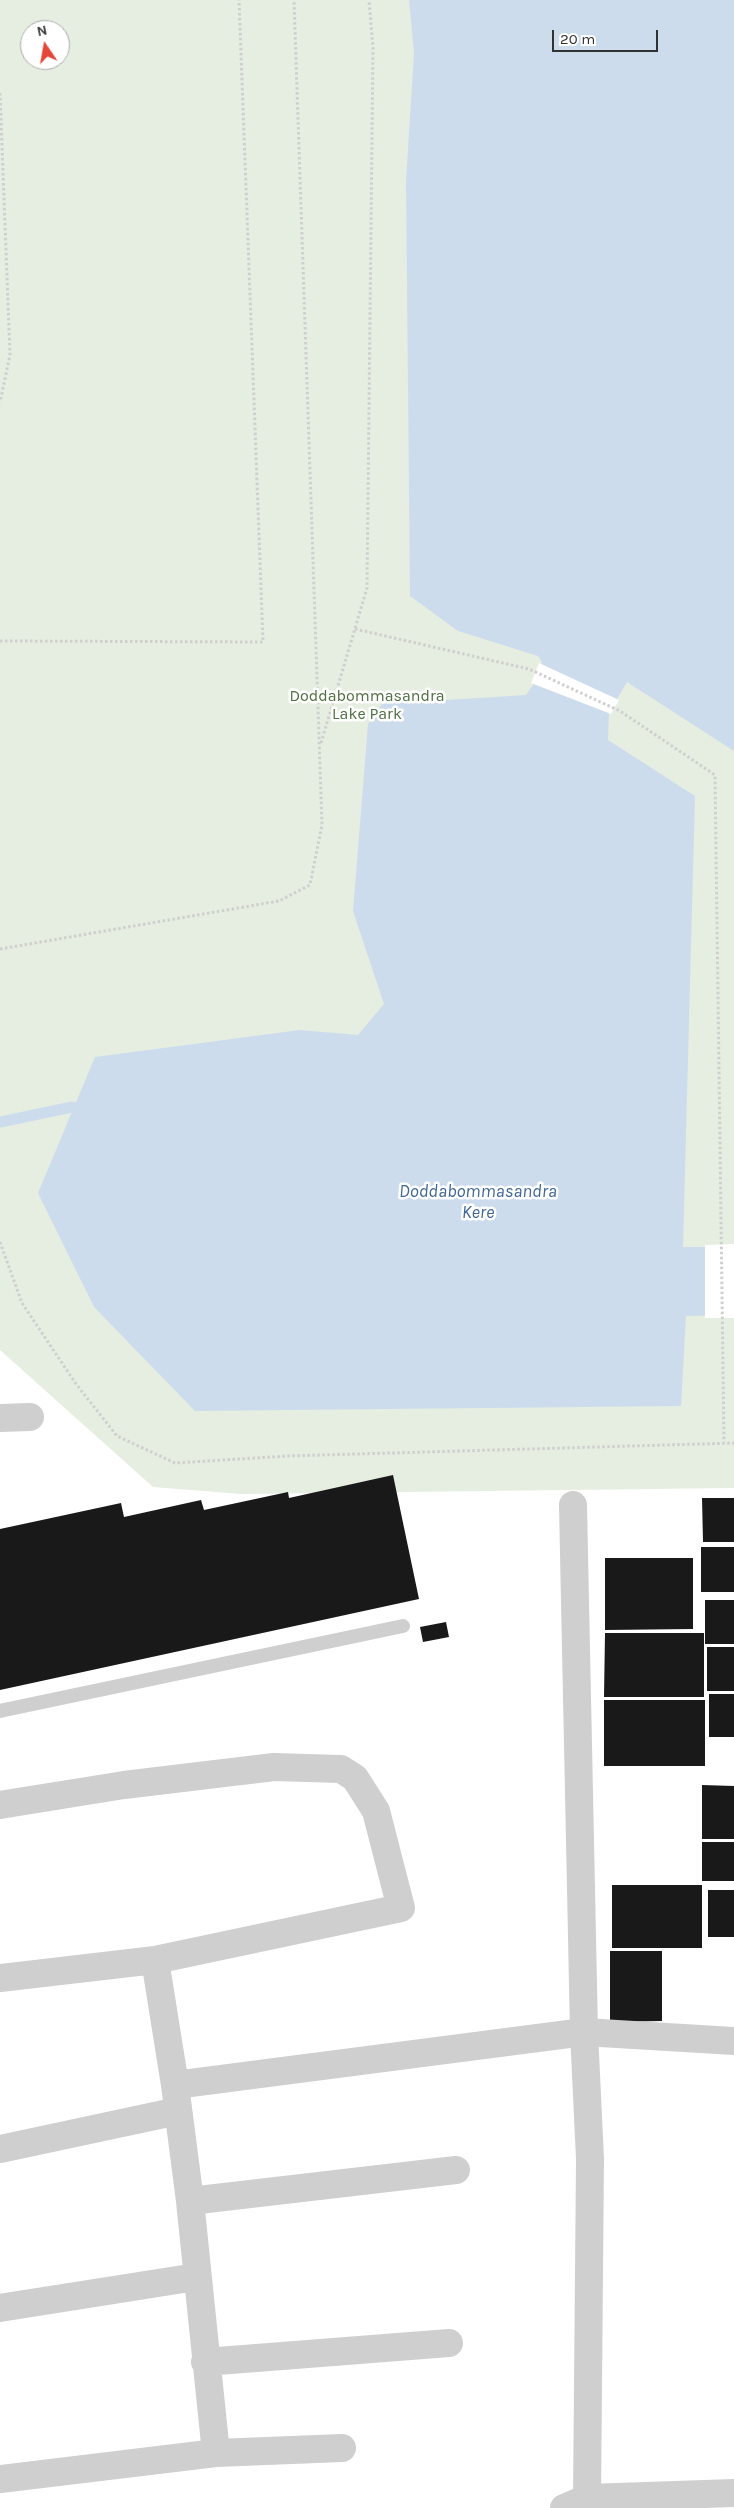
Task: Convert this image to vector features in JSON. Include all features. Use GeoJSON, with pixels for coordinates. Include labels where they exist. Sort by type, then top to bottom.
{"type":"FeatureCollection","features":[{"type":"Feature","properties":{"kind":"street"},"geometry":{"type":"LineString","coordinates":[[0,1418],[30,1417]]}},
{"type":"Feature","properties":{"kind":"street"},"geometry":{"type":"LineString","coordinates":[[573,1505],[584,2032],[590,2159],[576,2503],[734,2493]]}},
{"type":"Feature","properties":{"kind":"street"},"geometry":{"type":"LineString","coordinates":[[0,1805],[124,1785],[274,1767],[341,1769],[355,1778],[376,1811],[401,1908],[154,1960],[0,1978]]}},
{"type":"Feature","properties":{"kind":"street"},"geometry":{"type":"LineString","coordinates":[[154,1960],[177,2098],[190,2201],[196,2277],[216,2453]]}},
{"type":"Feature","properties":{"kind":"street"},"geometry":{"type":"LineString","coordinates":[[0,2149],[177,2098],[584,2032],[734,2041]]}},
{"type":"Feature","properties":{"kind":"street"},"geometry":{"type":"LineString","coordinates":[[190,2201],[456,2170]]}},
{"type":"Feature","properties":{"kind":"street"},"geometry":{"type":"LineString","coordinates":[[0,2308],[196,2277]]}},
{"type":"Feature","properties":{"kind":"street"},"geometry":{"type":"LineString","coordinates":[[205,2362],[449,2343]]}},
{"type":"Feature","properties":{"kind":"street"},"geometry":{"type":"LineString","coordinates":[[0,2479],[216,2453],[342,2448]]}},
{"type":"Feature","properties":{"kind":"lane"},"geometry":{"type":"LineString","coordinates":[[0,1711],[403,1626]]}},
{"type":"Feature","properties":{"kind":"path"},"geometry":{"type":"LineString","coordinates":[[0,640],[263,642],[239,0]]}},
{"type":"Feature","properties":{"kind":"path"},"geometry":{"type":"LineString","coordinates":[[0,949],[279,901],[310,884],[322,824],[294,0]]}},
{"type":"Feature","properties":{"kind":"path"},"geometry":{"type":"LineString","coordinates":[[320,747],[366,588],[373,48],[369,0]]}},
{"type":"Feature","properties":{"kind":"path"},"geometry":{"type":"LineString","coordinates":[[0,93],[10,355],[0,402]]}},
{"type":"Feature","properties":{"kind":"path"},"geometry":{"type":"LineString","coordinates":[[355,629],[529,669],[620,711],[715,775],[724,1442]]}},
{"type":"Feature","properties":{"kind":"path"},"geometry":{"type":"LineString","coordinates":[[0,1242],[22,1303],[76,1384],[118,1436],[175,1463],[288,1456],[734,1443]]}},
{"type":"Feature","properties":{"kind":"green space","name":"Doddabommasandra Lake Park"},"geometry":{"type":"Polygon","coordinates":[[[0,0],[734,0],[734,1488],[241,1494],[153,1487],[0,1350],[0,0]]]}},
{"type":"Feature","properties":{"kind":"water","name":"Doddabommasandra Kere"},"geometry":{"type":"Polygon","coordinates":[[[409,0],[734,0],[734,751],[627,682],[609,713],[608,740],[695,796],[683,1247],[734,1247],[734,1315],[686,1316],[681,1406],[195,1411],[94,1307],[38,1193],[95,1057],[300,1030],[358,1035],[384,1004],[353,911],[368,724],[382,704],[526,695],[533,685],[542,662],[538,656],[458,631],[410,596],[406,181],[414,53],[409,0]]]}},
{"type":"Feature","properties":{"kind":"pier"},"geometry":{"type":"Polygon","coordinates":[[[539,663],[619,700],[611,714],[531,683],[539,663]]]}},
{"type":"Feature","properties":{"kind":"pier"},"geometry":{"type":"Polygon","coordinates":[[[734,1244],[734,1318],[705,1318],[705,1245],[734,1244]]]}},
{"type":"Feature","properties":{"kind":"building"},"geometry":{"type":"Polygon","coordinates":[[[393,1475],[419,1599],[0,1690],[0,1529],[121,1503],[124,1517],[201,1500],[204,1510],[288,1492],[289,1498],[393,1475]]]}},
{"type":"Feature","properties":{"kind":"building"},"geometry":{"type":"Polygon","coordinates":[[[702,1498],[734,1498],[734,1542],[703,1542],[702,1498]]]}},
{"type":"Feature","properties":{"kind":"building"},"geometry":{"type":"Polygon","coordinates":[[[701,1547],[734,1547],[734,1592],[701,1592],[701,1547]]]}},
{"type":"Feature","properties":{"kind":"building"},"geometry":{"type":"Polygon","coordinates":[[[605,1558],[693,1558],[693,1629],[605,1630],[605,1558]]]}},
{"type":"Feature","properties":{"kind":"building"},"geometry":{"type":"Polygon","coordinates":[[[705,1600],[734,1600],[734,1644],[705,1644],[705,1600]]]}},
{"type":"Feature","properties":{"kind":"building"},"geometry":{"type":"Polygon","coordinates":[[[446,1622],[449,1637],[423,1642],[420,1627],[446,1622]]]}},
{"type":"Feature","properties":{"kind":"building"},"geometry":{"type":"Polygon","coordinates":[[[605,1633],[704,1633],[704,1697],[604,1697],[605,1633]]]}},
{"type":"Feature","properties":{"kind":"building"},"geometry":{"type":"Polygon","coordinates":[[[707,1647],[734,1647],[734,1691],[707,1691],[707,1647]]]}},
{"type":"Feature","properties":{"kind":"building"},"geometry":{"type":"Polygon","coordinates":[[[709,1694],[734,1694],[734,1737],[709,1737],[709,1694]]]}},
{"type":"Feature","properties":{"kind":"building"},"geometry":{"type":"Polygon","coordinates":[[[604,1700],[705,1700],[705,1766],[604,1766],[604,1700]]]}},
{"type":"Feature","properties":{"kind":"building"},"geometry":{"type":"Polygon","coordinates":[[[702,1785],[734,1786],[734,1839],[702,1839],[702,1785]]]}},
{"type":"Feature","properties":{"kind":"building"},"geometry":{"type":"Polygon","coordinates":[[[702,1842],[734,1842],[734,1881],[702,1881],[702,1842]]]}},
{"type":"Feature","properties":{"kind":"building"},"geometry":{"type":"Polygon","coordinates":[[[612,1885],[702,1885],[702,1948],[612,1948],[612,1885]]]}},
{"type":"Feature","properties":{"kind":"building"},"geometry":{"type":"Polygon","coordinates":[[[708,1890],[734,1890],[734,1937],[708,1937],[708,1890]]]}},
{"type":"Feature","properties":{"kind":"building"},"geometry":{"type":"Polygon","coordinates":[[[610,1951],[662,1951],[662,2021],[610,2022],[610,1951]]]}},
{"type":"Feature","properties":{"kind":"waterway"},"geometry":{"type":"LineString","coordinates":[[0,1122],[72,1107],[88,1112]]}}]}
